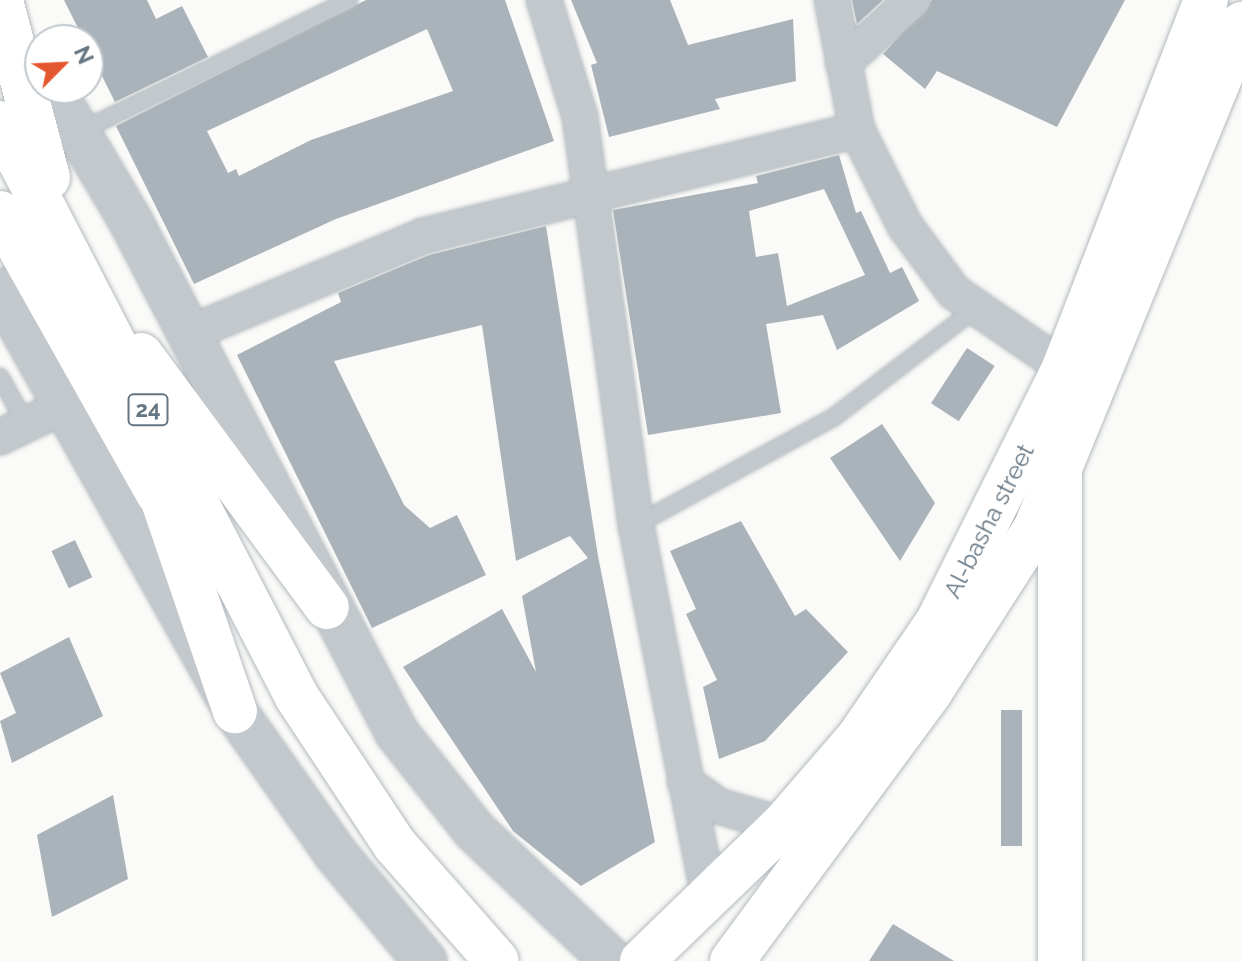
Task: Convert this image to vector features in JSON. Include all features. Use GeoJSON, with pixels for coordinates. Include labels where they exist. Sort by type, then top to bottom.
{"type":"FeatureCollection","features":[{"type":"Feature","properties":{"kind":"main road"},"geometry":{"type":"LineString","coordinates":[[1,0],[36,278]]}},
{"type":"Feature","properties":{"kind":"main road","name":"Al-basha street"},"geometry":{"type":"LineString","coordinates":[[642,961],[783,825],[859,737],[938,621],[1084,351],[1206,0]]}},
{"type":"Feature","properties":{"kind":"main road"},"geometry":{"type":"LineString","coordinates":[[732,961],[985,611],[1035,529],[1060,467],[1084,351],[1242,24]]}},
{"type":"Feature","properties":{"kind":"main road","name":"24"},"geometry":{"type":"LineString","coordinates":[[0,123],[36,278]]}},
{"type":"Feature","properties":{"kind":"main road","name":"24"},"geometry":{"type":"LineString","coordinates":[[0,213],[164,504],[395,845],[497,961]]}},
{"type":"Feature","properties":{"kind":"main road"},"geometry":{"type":"LineString","coordinates":[[0,250],[36,278]]}},
{"type":"Feature","properties":{"kind":"main road","name":"24"},"geometry":{"type":"LineString","coordinates":[[36,278],[93,306],[297,697]]}},
{"type":"Feature","properties":{"kind":"main road"},"geometry":{"type":"LineString","coordinates":[[93,306],[161,380],[327,607]]}},
{"type":"Feature","properties":{"kind":"main road"},"geometry":{"type":"LineString","coordinates":[[1060,467],[1060,961]]}},
{"type":"Feature","properties":{"kind":"main road"},"geometry":{"type":"LineString","coordinates":[[164,504],[235,711]]}},
{"type":"Feature","properties":{"kind":"street"},"geometry":{"type":"LineString","coordinates":[[1,0],[24,40]]}},
{"type":"Feature","properties":{"kind":"street"},"geometry":{"type":"LineString","coordinates":[[544,0],[573,87],[636,525],[709,897]]}},
{"type":"Feature","properties":{"kind":"street"},"geometry":{"type":"LineString","coordinates":[[832,0],[857,130],[929,263],[974,310],[1084,351]]}},
{"type":"Feature","properties":{"kind":"street"},"geometry":{"type":"LineString","coordinates":[[843,63],[913,0]]}},
{"type":"Feature","properties":{"kind":"street"},"geometry":{"type":"LineString","coordinates":[[61,104],[188,334],[327,607],[433,784],[612,961]]}},
{"type":"Feature","properties":{"kind":"street"},"geometry":{"type":"LineString","coordinates":[[188,334],[363,257],[590,190],[857,130]]}},
{"type":"Feature","properties":{"kind":"street"},"geometry":{"type":"LineString","coordinates":[[36,278],[64,406],[235,711],[335,853],[425,961]]}},
{"type":"Feature","properties":{"kind":"street"},"geometry":{"type":"LineString","coordinates":[[13,431],[64,406]]}},
{"type":"Feature","properties":{"kind":"street"},"geometry":{"type":"LineString","coordinates":[[685,782],[718,806],[783,825]]}},
{"type":"Feature","properties":{"kind":"lane"},"geometry":{"type":"LineString","coordinates":[[78,132],[349,0]]}},
{"type":"Feature","properties":{"kind":"lane"},"geometry":{"type":"LineString","coordinates":[[636,525],[834,417],[974,310]]}},
{"type":"Feature","properties":{"kind":"lane"},"geometry":{"type":"LineString","coordinates":[[0,377],[13,431]]}},
{"type":"Feature","properties":{"kind":"building"},"geometry":{"type":"Polygon","coordinates":[[[64,0],[147,0],[156,19],[182,6],[208,57],[115,102],[104,80],[104,24],[76,24],[64,0]]]}},
{"type":"Feature","properties":{"kind":"building"},"geometry":{"type":"Polygon","coordinates":[[[366,0],[505,0],[554,141],[336,219],[194,284],[116,126],[366,0]],[[427,29],[207,131],[228,173],[236,169],[239,176],[311,140],[453,91],[427,29]]]}},
{"type":"Feature","properties":{"kind":"building"},"geometry":{"type":"Polygon","coordinates":[[[571,0],[670,0],[688,45],[793,19],[796,81],[715,99],[720,109],[609,137],[591,65],[597,63],[571,0]]]}},
{"type":"Feature","properties":{"kind":"building"},"geometry":{"type":"Polygon","coordinates":[[[852,0],[883,0],[857,24],[852,0]]]}},
{"type":"Feature","properties":{"kind":"building"},"geometry":{"type":"Polygon","coordinates":[[[932,0],[1125,0],[1057,127],[937,71],[925,89],[883,54],[932,0]]]}},
{"type":"Feature","properties":{"kind":"building"},"geometry":{"type":"Polygon","coordinates":[[[839,155],[856,213],[861,211],[890,273],[902,267],[919,301],[837,350],[823,315],[766,324],[781,413],[648,435],[613,210],[758,183],[756,176],[839,155]],[[824,189],[749,211],[756,257],[778,253],[787,306],[865,275],[824,189]]]}},
{"type":"Feature","properties":{"kind":"building"},"geometry":{"type":"Polygon","coordinates":[[[546,226],[598,556],[655,842],[581,886],[513,831],[403,667],[502,609],[536,672],[522,596],[588,558],[570,536],[516,561],[482,325],[334,361],[404,505],[430,528],[457,515],[486,575],[372,628],[237,355],[341,302],[338,293],[429,255],[546,226]]]}},
{"type":"Feature","properties":{"kind":"building"},"geometry":{"type":"Polygon","coordinates":[[[967,348],[995,366],[959,421],[931,403],[967,348]]]}},
{"type":"Feature","properties":{"kind":"building"},"geometry":{"type":"Polygon","coordinates":[[[882,424],[935,503],[900,561],[830,458],[882,424]]]}},
{"type":"Feature","properties":{"kind":"building"},"geometry":{"type":"Polygon","coordinates":[[[741,521],[795,616],[806,609],[848,652],[765,741],[719,759],[703,687],[717,680],[686,614],[696,609],[670,551],[741,521]]]}},
{"type":"Feature","properties":{"kind":"building"},"geometry":{"type":"Polygon","coordinates":[[[75,540],[92,577],[69,588],[51,551],[75,540]]]}},
{"type":"Feature","properties":{"kind":"building"},"geometry":{"type":"Polygon","coordinates":[[[69,637],[103,716],[12,763],[0,721],[16,713],[0,673],[69,637]]]}},
{"type":"Feature","properties":{"kind":"building"},"geometry":{"type":"Polygon","coordinates":[[[1001,710],[1022,710],[1022,846],[1001,846],[1001,710]]]}},
{"type":"Feature","properties":{"kind":"building"},"geometry":{"type":"Polygon","coordinates":[[[113,795],[128,879],[52,917],[37,835],[113,795]]]}},
{"type":"Feature","properties":{"kind":"building"},"geometry":{"type":"Polygon","coordinates":[[[893,924],[954,961],[869,961],[893,924]]]}}]}
